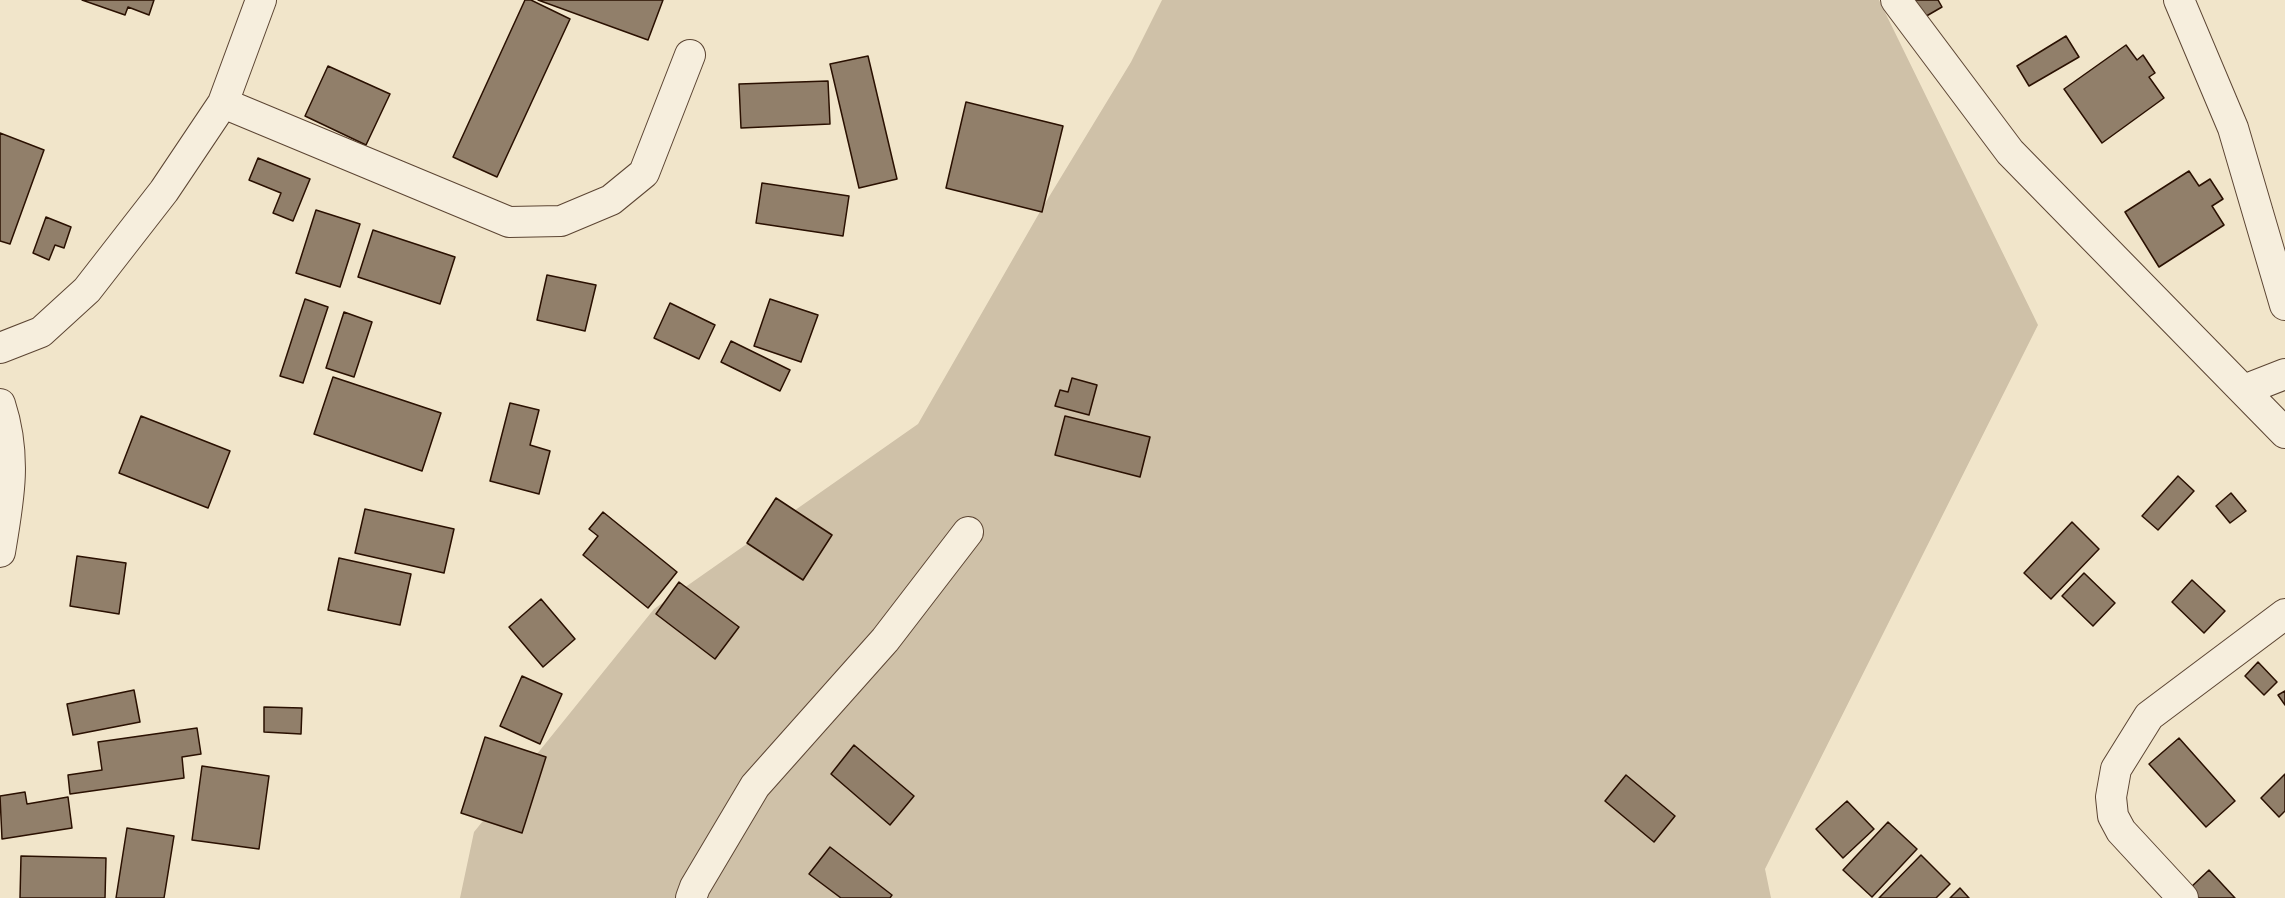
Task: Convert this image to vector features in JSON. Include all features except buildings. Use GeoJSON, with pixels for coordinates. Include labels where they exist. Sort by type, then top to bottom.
{"type":"FeatureCollection","features":[{"type":"Feature","properties":{"kind":"street"},"geometry":{"type":"LineString","coordinates":[[0,348],[41,332],[87,290],[164,191],[223,103],[261,0]]}},
{"type":"Feature","properties":{"kind":"street"},"geometry":{"type":"LineString","coordinates":[[1896,0],[2010,152],[2285,433]]}},
{"type":"Feature","properties":{"kind":"street"},"geometry":{"type":"LineString","coordinates":[[2179,0],[2233,128],[2285,305]]}},
{"type":"Feature","properties":{"kind":"street"},"geometry":{"type":"LineString","coordinates":[[223,103],[509,222],[561,221],[611,200],[644,173],[690,55]]}},
{"type":"Feature","properties":{"kind":"street"},"geometry":{"type":"LineString","coordinates":[[2244,390],[2285,374]]}},
{"type":"Feature","properties":{"kind":"street"},"geometry":{"type":"LineString","coordinates":[[0,404],[8,429],[12,484],[0,552]]}},
{"type":"Feature","properties":{"kind":"street"},"geometry":{"type":"LineString","coordinates":[[692,898],[695,887],[754,786],[885,640],[968,531]]}},
{"type":"Feature","properties":{"kind":"street"},"geometry":{"type":"LineString","coordinates":[[2183,898],[2121,831],[2113,816],[2111,797],[2116,770],[2149,716],[2285,614]]}},
{"type":"Feature","properties":{"kind":"shaded area"},"geometry":{"type":"Polygon","coordinates":[[[1162,0],[1879,0],[2038,325],[1765,869],[1771,898],[460,898],[474,832],[654,609],[918,424],[1041,210],[1131,62],[1162,0]]]}}]}
